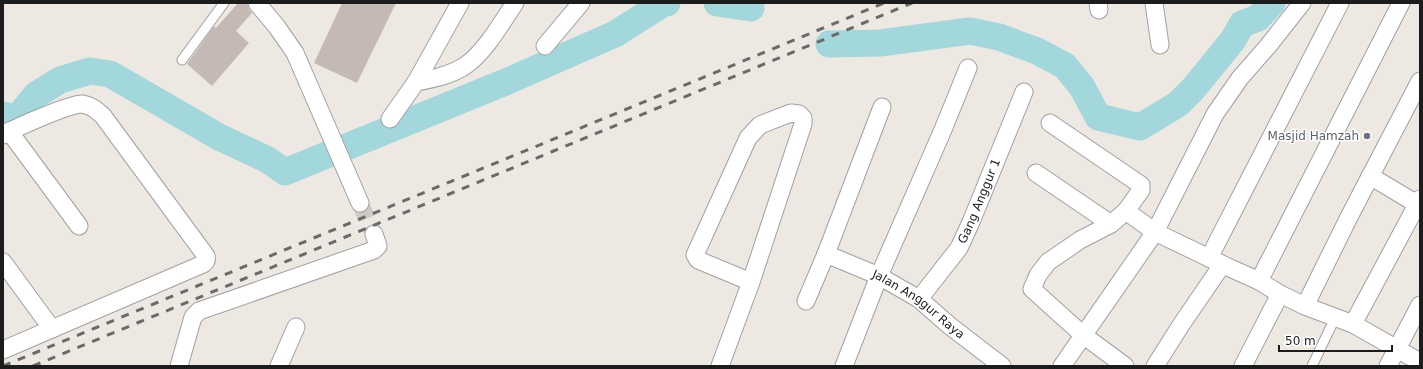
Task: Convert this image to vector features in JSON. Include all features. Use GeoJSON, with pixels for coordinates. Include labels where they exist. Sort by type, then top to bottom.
{"type":"FeatureCollection","features":[{"type":"Feature","properties":{"kind":"street"},"geometry":{"type":"LineString","coordinates":[[257,3],[287,40],[295,53],[360,203]]}},
{"type":"Feature","properties":{"kind":"street"},"geometry":{"type":"LineString","coordinates":[[390,119],[416,82],[460,3]]}},
{"type":"Feature","properties":{"kind":"street"},"geometry":{"type":"LineString","coordinates":[[416,82],[433,79],[465,66],[479,54],[515,3]]}},
{"type":"Feature","properties":{"kind":"street"},"geometry":{"type":"LineString","coordinates":[[545,46],[581,3]]}},
{"type":"Feature","properties":{"kind":"street"},"geometry":{"type":"LineString","coordinates":[[1154,3],[1160,45]]}},
{"type":"Feature","properties":{"kind":"street"},"geometry":{"type":"LineString","coordinates":[[1062,366],[1155,232],[1215,114],[1240,78],[1302,3]]}},
{"type":"Feature","properties":{"kind":"street"},"geometry":{"type":"LineString","coordinates":[[1155,366],[1181,325],[1216,261],[1340,3]]}},
{"type":"Feature","properties":{"kind":"street"},"geometry":{"type":"LineString","coordinates":[[1259,281],[1401,3]]}},
{"type":"Feature","properties":{"kind":"street"},"geometry":{"type":"LineString","coordinates":[[844,366],[879,276],[939,139],[968,68]]}},
{"type":"Feature","properties":{"kind":"street"},"geometry":{"type":"LineString","coordinates":[[1305,306],[1370,176],[1420,81]]}},
{"type":"Feature","properties":{"kind":"street","name":"Gang Anggur 1"},"geometry":{"type":"LineString","coordinates":[[919,299],[959,248],[1024,92]]}},
{"type":"Feature","properties":{"kind":"street"},"geometry":{"type":"LineString","coordinates":[[3,350],[206,262],[206,256],[103,116],[92,107],[81,104],[66,108],[6,133],[78,226]]}},
{"type":"Feature","properties":{"kind":"street"},"geometry":{"type":"LineString","coordinates":[[806,301],[826,254],[882,107]]}},
{"type":"Feature","properties":{"kind":"street"},"geometry":{"type":"LineString","coordinates":[[720,366],[751,282],[803,124],[803,118],[799,114],[791,113],[760,125],[748,138],[695,255],[698,260],[751,282]]}},
{"type":"Feature","properties":{"kind":"street"},"geometry":{"type":"LineString","coordinates":[[1050,123],[1141,185],[1141,190],[1126,211],[1111,224],[1080,240],[1048,262],[1038,275],[1032,290],[1083,335],[1125,366]]}},
{"type":"Feature","properties":{"kind":"street"},"geometry":{"type":"LineString","coordinates":[[1036,173],[1111,224]]}},
{"type":"Feature","properties":{"kind":"street"},"geometry":{"type":"LineString","coordinates":[[1353,324],[1419,201],[1370,176]]}},
{"type":"Feature","properties":{"kind":"street"},"geometry":{"type":"LineString","coordinates":[[1126,211],[1155,232],[1259,281],[1280,294],[1305,306],[1353,324],[1420,362]]}},
{"type":"Feature","properties":{"kind":"street"},"geometry":{"type":"LineString","coordinates":[[179,366],[193,317],[199,311],[374,250],[378,246],[374,234]]}},
{"type":"Feature","properties":{"kind":"street","name":"Jalan Anggur Raya"},"geometry":{"type":"LineString","coordinates":[[826,254],[879,276],[919,299],[950,326],[1002,366]]}},
{"type":"Feature","properties":{"kind":"street"},"geometry":{"type":"LineString","coordinates":[[3,262],[52,329]]}},
{"type":"Feature","properties":{"kind":"street"},"geometry":{"type":"LineString","coordinates":[[1243,366],[1280,294]]}},
{"type":"Feature","properties":{"kind":"street"},"geometry":{"type":"LineString","coordinates":[[1388,366],[1420,305]]}},
{"type":"Feature","properties":{"kind":"street"},"geometry":{"type":"LineString","coordinates":[[279,366],[296,327]]}},
{"type":"Feature","properties":{"kind":"lane"},"geometry":{"type":"LineString","coordinates":[[182,60],[224,3]]}},
{"type":"Feature","properties":{"kind":"lane"},"geometry":{"type":"LineString","coordinates":[[1312,366],[1335,318]]}},
{"type":"Feature","properties":{"kind":"building"},"geometry":{"type":"Polygon","coordinates":[[[238,3],[247,3],[252,13],[236,31],[249,43],[212,86],[187,64],[214,26],[216,28],[238,3]]]}},
{"type":"Feature","properties":{"kind":"building"},"geometry":{"type":"Polygon","coordinates":[[[342,3],[396,3],[357,83],[314,63],[342,3]]]}},
{"type":"Feature","properties":{"kind":"waterway"},"geometry":{"type":"LineString","coordinates":[[3,115],[17,118],[36,95],[60,80],[90,71],[110,74],[219,137],[268,160],[285,172],[508,81],[615,34],[664,3],[667,3]]}},
{"type":"Feature","properties":{"kind":"waterway"},"geometry":{"type":"LineString","coordinates":[[717,3],[751,8]]}},
{"type":"Feature","properties":{"kind":"waterway"},"geometry":{"type":"LineString","coordinates":[[829,44],[880,43],[970,31],[999,37],[1037,51],[1065,66],[1082,87],[1098,117],[1140,127],[1178,104],[1193,89],[1233,40],[1242,24],[1258,18],[1272,3]]}},
{"type":"Feature","properties":{"kind":"tunnel"},"geometry":{"type":"LineString","coordinates":[[360,203],[374,234]]}},
{"type":"Feature","properties":{"kind":"railway"},"geometry":{"type":"LineString","coordinates":[[3,366],[884,3]]}},
{"type":"Feature","properties":{"kind":"railway"},"geometry":{"type":"LineString","coordinates":[[33,366],[912,3]]}},
{"type":"Feature","properties":{"kind":"place","name":"Masjid Hamzah"},"geometry":{"type":"Point","coordinates":[1367,136]}}]}
